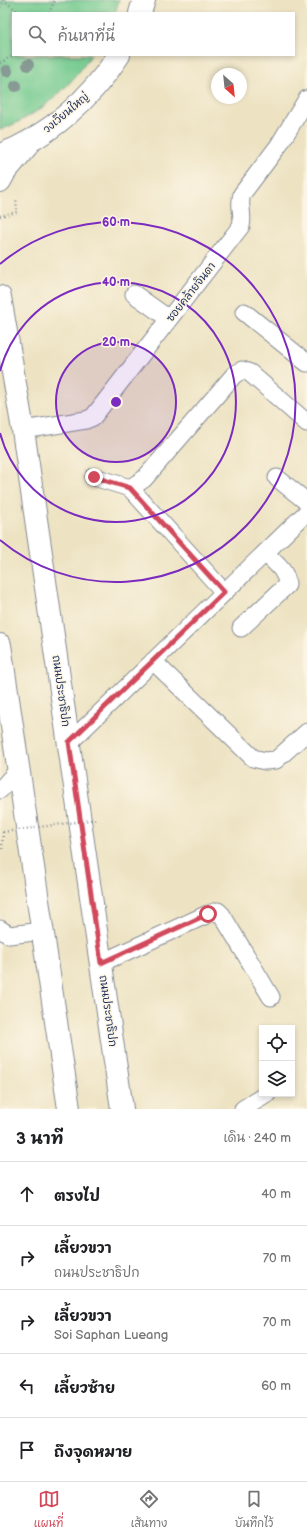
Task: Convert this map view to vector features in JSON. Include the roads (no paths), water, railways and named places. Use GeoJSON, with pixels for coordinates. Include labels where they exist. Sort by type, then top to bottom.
{"type":"FeatureCollection","features":[{"type":"Feature","properties":{"kind":"main road"},"geometry":{"type":"LineString","coordinates":[[140,12],[144,0]]}},
{"type":"Feature","properties":{"kind":"main road","name":"วงเวียนใหญ่"},"geometry":{"type":"LineString","coordinates":[[0,155],[35,138],[53,125],[86,97],[100,82],[118,56]]}},
{"type":"Feature","properties":{"kind":"main road"},"geometry":{"type":"LineString","coordinates":[[0,181],[5,172],[35,138]]}},
{"type":"Feature","properties":{"kind":"main road","name":"ถนนประชาธิปก"},"geometry":{"type":"LineString","coordinates":[[0,297],[23,430],[122,1109]]}},
{"type":"Feature","properties":{"kind":"main road"},"geometry":{"type":"LineString","coordinates":[[0,645],[5,713],[19,769],[69,1109]]}},
{"type":"Feature","properties":{"kind":"street","name":"ซอยคล้ายจินดา"},"geometry":{"type":"LineString","coordinates":[[23,430],[86,420],[93,417],[241,226],[243,220],[240,200],[242,194],[279,145],[307,99]]}},
{"type":"Feature","properties":{"kind":"street"},"geometry":{"type":"LineString","coordinates":[[134,294],[169,319]]}},
{"type":"Feature","properties":{"kind":"street"},"geometry":{"type":"LineString","coordinates":[[244,312],[307,363]]}},
{"type":"Feature","properties":{"kind":"street"},"geometry":{"type":"LineString","coordinates":[[130,488],[144,479],[234,375],[242,370],[250,373],[307,423]]}},
{"type":"Feature","properties":{"kind":"street"},"geometry":{"type":"LineString","coordinates":[[94,477],[130,488],[224,592]]}},
{"type":"Feature","properties":{"kind":"street"},"geometry":{"type":"LineString","coordinates":[[277,478],[307,502]]}},
{"type":"Feature","properties":{"kind":"street"},"geometry":{"type":"LineString","coordinates":[[69,742],[307,512]]}},
{"type":"Feature","properties":{"kind":"street"},"geometry":{"type":"LineString","coordinates":[[241,628],[287,585],[287,578],[282,570],[265,553]]}},
{"type":"Feature","properties":{"kind":"street"},"geometry":{"type":"LineString","coordinates":[[153,661],[253,758],[265,761],[276,760],[307,732]]}},
{"type":"Feature","properties":{"kind":"street"},"geometry":{"type":"LineString","coordinates":[[0,790],[19,769]]}},
{"type":"Feature","properties":{"kind":"street"},"geometry":{"type":"LineString","coordinates":[[101,963],[208,914],[218,911],[222,915],[271,997]]}},
{"type":"Feature","properties":{"kind":"street"},"geometry":{"type":"LineString","coordinates":[[0,929],[9,935],[43,931]]}},
{"type":"Feature","properties":{"kind":"street"},"geometry":{"type":"LineString","coordinates":[[243,1109],[262,1097]]}}]}
